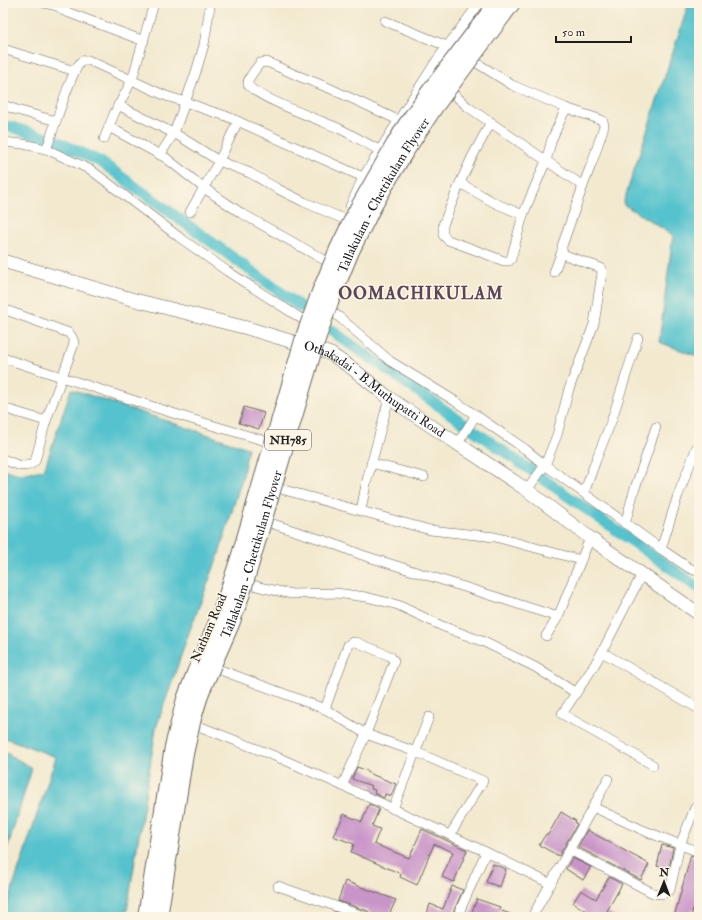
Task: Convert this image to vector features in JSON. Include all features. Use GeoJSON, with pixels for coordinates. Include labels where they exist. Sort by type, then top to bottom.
{"type":"FeatureCollection","features":[{"type":"Feature","properties":{"kind":"highway","name":"Tallakulam - Chettikulam Flyover"},"geometry":{"type":"LineString","coordinates":[[146,917],[173,747],[185,699],[194,673],[225,601],[304,337],[325,280],[357,210],[403,130],[432,88],[497,3]]}},
{"type":"Feature","properties":{"kind":"highway","name":"Tallakulam - Chettikulam Flyover"},"geometry":{"type":"LineString","coordinates":[[159,917],[185,754],[193,718],[242,593],[316,342],[330,302],[364,224],[405,152],[434,108],[512,3]]}},
{"type":"Feature","properties":{"kind":"main road","name":"Natham Road"},"geometry":{"type":"LineString","coordinates":[[141,917],[174,722],[191,670],[224,593],[305,321],[328,262],[365,178],[400,121],[449,48],[482,3]]}},
{"type":"Feature","properties":{"kind":"main road","name":"Natham Road"},"geometry":{"type":"LineString","coordinates":[[163,917],[190,750],[196,725],[204,697],[215,668],[238,617],[249,584],[317,349],[330,311],[361,238],[383,194],[419,132],[494,30],[518,3]]}},
{"type":"Feature","properties":{"kind":"main road","name":"Othakadai - B.Muthupatti Road"},"geometry":{"type":"LineString","coordinates":[[3,261],[131,299],[247,328],[331,354],[389,398],[527,490],[590,538],[699,614]]}},
{"type":"Feature","properties":{"kind":"street"},"geometry":{"type":"LineString","coordinates":[[44,3],[58,5],[64,11],[144,41]]}},
{"type":"Feature","properties":{"kind":"street"},"geometry":{"type":"LineString","coordinates":[[104,139],[118,105],[132,80],[154,3]]}},
{"type":"Feature","properties":{"kind":"street"},"geometry":{"type":"LineString","coordinates":[[160,155],[174,133],[195,75],[204,45],[210,6],[209,3]]}},
{"type":"Feature","properties":{"kind":"street"},"geometry":{"type":"LineString","coordinates":[[385,21],[449,48]]}},
{"type":"Feature","properties":{"kind":"street"},"geometry":{"type":"LineString","coordinates":[[3,49],[74,71]]}},
{"type":"Feature","properties":{"kind":"street"},"geometry":{"type":"LineString","coordinates":[[48,146],[74,71],[83,60],[88,60],[166,96],[238,120],[365,178]]}},
{"type":"Feature","properties":{"kind":"street"},"geometry":{"type":"LineString","coordinates":[[472,60],[512,85],[566,108],[603,121],[604,126],[594,157],[554,272]]}},
{"type":"Feature","properties":{"kind":"street"},"geometry":{"type":"LineString","coordinates":[[381,151],[339,129],[274,101],[251,89],[248,84],[249,79],[260,63],[267,62],[296,76],[329,88],[400,121]]}},
{"type":"Feature","properties":{"kind":"street"},"geometry":{"type":"LineString","coordinates":[[449,90],[468,107],[583,186]]}},
{"type":"Feature","properties":{"kind":"street"},"geometry":{"type":"LineString","coordinates":[[3,104],[17,110],[56,121]]}},
{"type":"Feature","properties":{"kind":"street"},"geometry":{"type":"LineString","coordinates":[[118,105],[174,133],[219,161],[250,174],[304,202],[346,220]]}},
{"type":"Feature","properties":{"kind":"street"},"geometry":{"type":"LineString","coordinates":[[491,122],[471,159],[443,224],[443,235],[448,240],[504,261],[508,261],[511,259],[523,215],[546,161],[552,139],[566,108]]}},
{"type":"Feature","properties":{"kind":"street"},"geometry":{"type":"LineString","coordinates":[[190,212],[219,161],[238,120]]}},
{"type":"Feature","properties":{"kind":"street"},"geometry":{"type":"LineString","coordinates":[[109,127],[166,158],[196,180],[204,188],[241,213],[328,262]]}},
{"type":"Feature","properties":{"kind":"street"},"geometry":{"type":"LineString","coordinates":[[3,142],[48,146],[91,170],[226,271],[305,321]]}},
{"type":"Feature","properties":{"kind":"street"},"geometry":{"type":"LineString","coordinates":[[460,184],[495,203],[523,215]]}},
{"type":"Feature","properties":{"kind":"street"},"geometry":{"type":"LineString","coordinates":[[527,490],[541,472],[557,435],[569,389],[594,324],[602,278],[600,268],[565,255],[562,252]]}},
{"type":"Feature","properties":{"kind":"street"},"geometry":{"type":"LineString","coordinates":[[3,309],[69,334],[74,340],[74,344],[46,420],[35,461],[28,466],[22,466],[3,459]]}},
{"type":"Feature","properties":{"kind":"street"},"geometry":{"type":"LineString","coordinates":[[330,311],[338,316],[390,361],[455,401],[471,422],[525,449],[541,472],[584,494],[689,568],[699,571]]}},
{"type":"Feature","properties":{"kind":"street"},"geometry":{"type":"LineString","coordinates":[[584,494],[611,422],[638,338]]}},
{"type":"Feature","properties":{"kind":"street"},"geometry":{"type":"LineString","coordinates":[[3,358],[268,442]]}},
{"type":"Feature","properties":{"kind":"street"},"geometry":{"type":"LineString","coordinates":[[361,511],[371,463],[389,398]]}},
{"type":"Feature","properties":{"kind":"street"},"geometry":{"type":"LineString","coordinates":[[3,408],[46,420]]}},
{"type":"Feature","properties":{"kind":"street"},"geometry":{"type":"LineString","coordinates":[[458,443],[471,422]]}},
{"type":"Feature","properties":{"kind":"street"},"geometry":{"type":"LineString","coordinates":[[625,524],[634,491],[656,427]]}},
{"type":"Feature","properties":{"kind":"street"},"geometry":{"type":"LineString","coordinates":[[661,549],[678,495],[698,444]]}},
{"type":"Feature","properties":{"kind":"street"},"geometry":{"type":"LineString","coordinates":[[371,463],[424,477]]}},
{"type":"Feature","properties":{"kind":"street"},"geometry":{"type":"LineString","coordinates":[[277,488],[430,530],[495,537],[581,560]]}},
{"type":"Feature","properties":{"kind":"street"},"geometry":{"type":"LineString","coordinates":[[267,522],[330,542],[362,555],[558,617]]}},
{"type":"Feature","properties":{"kind":"street"},"geometry":{"type":"LineString","coordinates":[[546,636],[558,617],[590,538]]}},
{"type":"Feature","properties":{"kind":"street"},"geometry":{"type":"LineString","coordinates":[[642,574],[602,652],[562,714],[652,765]]}},
{"type":"Feature","properties":{"kind":"street"},"geometry":{"type":"LineString","coordinates":[[249,584],[292,594],[336,593],[366,597],[398,605],[442,626],[484,642],[535,667],[576,693]]}},
{"type":"Feature","properties":{"kind":"street"},"geometry":{"type":"LineString","coordinates":[[325,709],[348,645],[356,642],[390,656],[394,661],[366,734],[342,786]]}},
{"type":"Feature","properties":{"kind":"street"},"geometry":{"type":"LineString","coordinates":[[602,652],[699,709]]}},
{"type":"Feature","properties":{"kind":"street"},"geometry":{"type":"LineString","coordinates":[[215,668],[325,709],[366,734],[416,752],[483,781],[450,835]]}},
{"type":"Feature","properties":{"kind":"street"},"geometry":{"type":"LineString","coordinates":[[393,809],[429,718]]}},
{"type":"Feature","properties":{"kind":"street"},"geometry":{"type":"LineString","coordinates":[[196,725],[342,786],[450,835],[551,884]]}},
{"type":"Feature","properties":{"kind":"street"},"geometry":{"type":"LineString","coordinates":[[532,917],[608,779]]}},
{"type":"Feature","properties":{"kind":"street"},"geometry":{"type":"LineString","coordinates":[[570,850],[653,893],[661,895],[666,894],[670,890],[680,845],[695,808],[699,805]]}},
{"type":"Feature","properties":{"kind":"street"},"geometry":{"type":"LineString","coordinates":[[593,807],[645,831],[699,852]]}},
{"type":"Feature","properties":{"kind":"street"},"geometry":{"type":"LineString","coordinates":[[457,917],[486,852]]}},
{"type":"Feature","properties":{"kind":"street"},"geometry":{"type":"LineString","coordinates":[[278,886],[366,917]]}},
{"type":"Feature","properties":{"kind":"water"},"geometry":{"type":"Polygon","coordinates":[[[689,3],[699,3],[699,357],[659,342],[673,235],[623,204],[689,3]]]}},
{"type":"Feature","properties":{"kind":"water"},"geometry":{"type":"Polygon","coordinates":[[[71,389],[248,448],[243,475],[219,554],[190,630],[156,728],[126,917],[3,917],[56,757],[3,737],[3,469],[19,474],[44,470],[71,389]]]}},
{"type":"Feature","properties":{"kind":"water"},"geometry":{"type":"Polygon","coordinates":[[[3,751],[32,768],[3,862],[3,751]]]}},
{"type":"Feature","properties":{"kind":"building"},"geometry":{"type":"Polygon","coordinates":[[[244,407],[264,413],[259,429],[239,423],[244,407]]]}},
{"type":"Feature","properties":{"kind":"building"},"geometry":{"type":"Polygon","coordinates":[[[357,767],[396,784],[391,796],[385,794],[384,798],[374,793],[375,790],[371,789],[372,786],[352,779],[357,767]]]}},
{"type":"Feature","properties":{"kind":"building"},"geometry":{"type":"Polygon","coordinates":[[[369,804],[379,809],[372,826],[380,829],[374,844],[409,858],[422,829],[467,850],[454,882],[442,877],[453,852],[434,844],[417,885],[400,877],[401,874],[351,852],[354,844],[333,836],[344,814],[362,822],[369,804]]]}},
{"type":"Feature","properties":{"kind":"building"},"geometry":{"type":"Polygon","coordinates":[[[561,812],[576,821],[575,823],[577,824],[559,856],[539,845],[546,834],[548,835],[561,812]]]}},
{"type":"Feature","properties":{"kind":"building"},"geometry":{"type":"Polygon","coordinates":[[[587,830],[649,864],[641,880],[578,847],[587,830]]]}},
{"type":"Feature","properties":{"kind":"building"},"geometry":{"type":"Polygon","coordinates":[[[662,845],[673,848],[669,869],[657,866],[662,845]]]}},
{"type":"Feature","properties":{"kind":"building"},"geometry":{"type":"Polygon","coordinates":[[[691,855],[699,858],[699,887],[696,899],[699,900],[699,911],[693,909],[691,917],[674,917],[691,855]]]}},
{"type":"Feature","properties":{"kind":"building"},"geometry":{"type":"Polygon","coordinates":[[[572,858],[591,867],[583,880],[566,869],[572,858]]]}},
{"type":"Feature","properties":{"kind":"building"},"geometry":{"type":"Polygon","coordinates":[[[493,864],[506,869],[500,887],[486,882],[493,864]]]}},
{"type":"Feature","properties":{"kind":"building"},"geometry":{"type":"Polygon","coordinates":[[[609,877],[622,884],[607,911],[617,917],[589,917],[584,915],[586,911],[573,903],[581,890],[596,899],[609,877]]]}},
{"type":"Feature","properties":{"kind":"building"},"geometry":{"type":"Polygon","coordinates":[[[345,881],[396,900],[388,917],[377,917],[368,911],[338,901],[345,881]]]}},
{"type":"Feature","properties":{"kind":"building"},"geometry":{"type":"Polygon","coordinates":[[[452,886],[463,890],[451,917],[426,917],[430,904],[443,909],[452,886]]]}},
{"type":"Feature","properties":{"kind":"building"},"geometry":{"type":"Polygon","coordinates":[[[477,899],[500,907],[499,910],[516,916],[470,917],[477,899]]]}},
{"type":"Feature","properties":{"kind":"building"},"geometry":{"type":"Polygon","coordinates":[[[334,912],[348,917],[332,917],[334,912]]]}},
{"type":"Feature","properties":{"kind":"waterway"},"geometry":{"type":"LineString","coordinates":[[3,126],[12,127],[56,141],[101,162],[301,307]]}},
{"type":"Feature","properties":{"kind":"waterway"},"geometry":{"type":"LineString","coordinates":[[332,330],[699,588]]}},
{"type":"Feature","properties":{"kind":"district","name":"OOMACHIKULAM"},"geometry":{"type":"Point","coordinates":[421,293]}}]}
